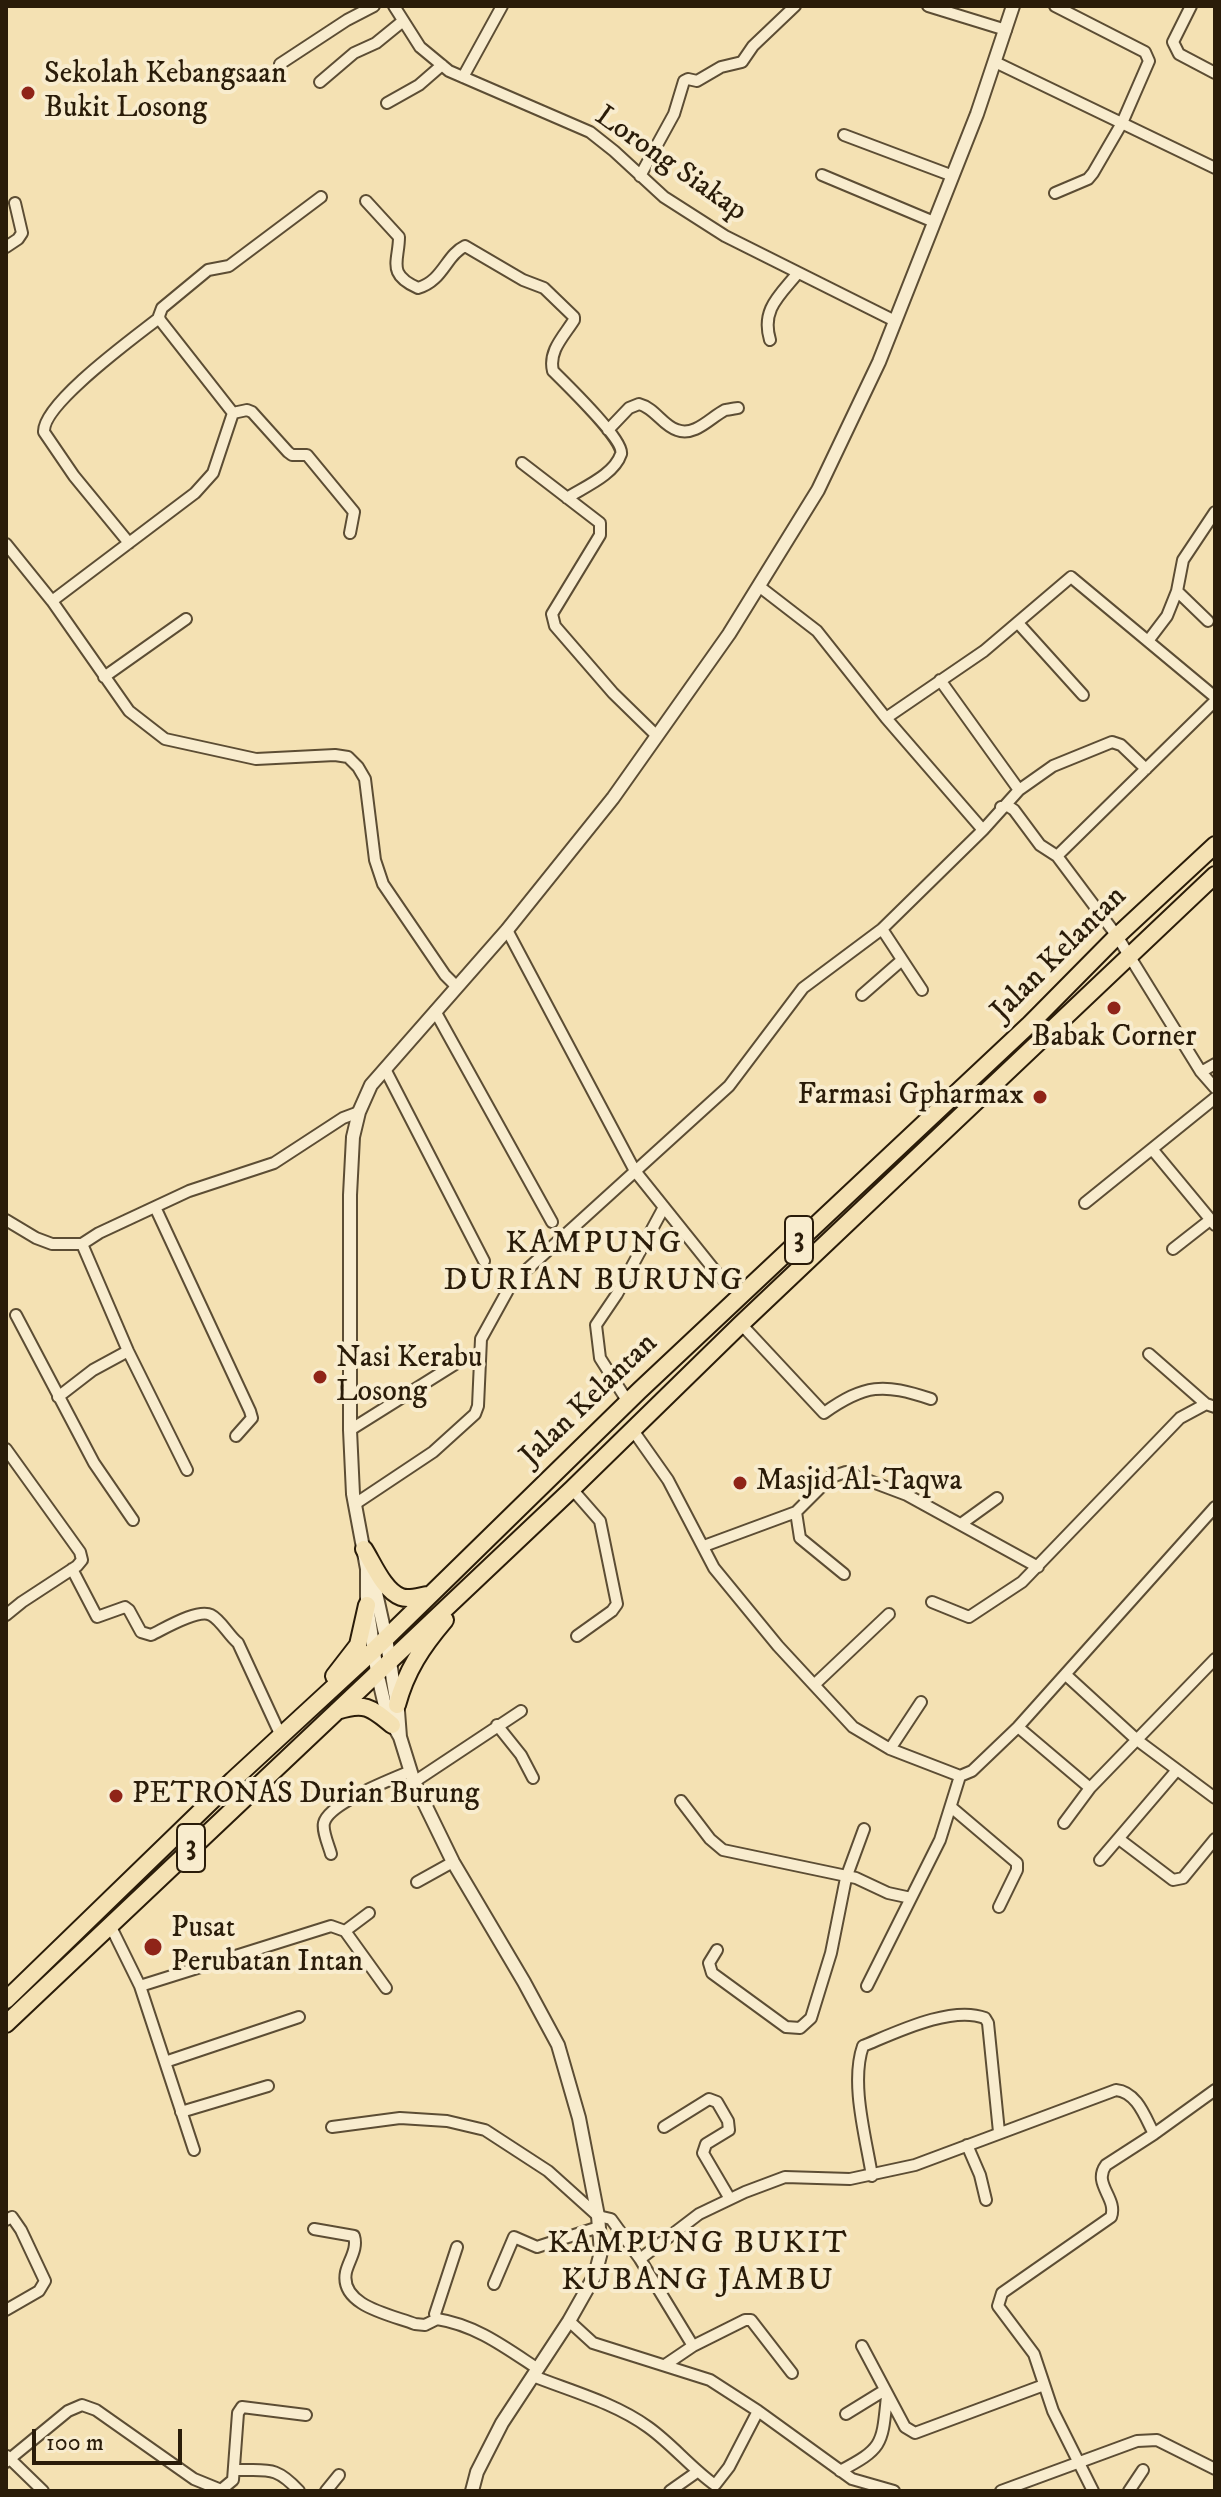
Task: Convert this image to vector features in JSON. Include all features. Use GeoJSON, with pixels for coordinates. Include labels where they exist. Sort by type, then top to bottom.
{"type":"FeatureCollection","features":[{"type":"Feature","properties":{"kind":"highway","name":"Jalan Kelantan"},"geometry":{"type":"LineString","coordinates":[[6,2000],[380,1644],[634,1396],[1030,1024],[1117,936],[1215,845]]}},
{"type":"Feature","properties":{"kind":"highway","name":"Jalan Kelantan"},"geometry":{"type":"LineString","coordinates":[[6,2024],[1214,878]]}},
{"type":"Feature","properties":{"kind":"highway"},"geometry":{"type":"LineString","coordinates":[[634,1396],[670,1378],[680,1382]]}},
{"type":"Feature","properties":{"kind":"highway"},"geometry":{"type":"LineString","coordinates":[[364,1549],[396,1594],[408,1598],[428,1595]]}},
{"type":"Feature","properties":{"kind":"highway"},"geometry":{"type":"LineString","coordinates":[[397,1705],[415,1657],[484,1573]]}},
{"type":"Feature","properties":{"kind":"highway"},"geometry":{"type":"LineString","coordinates":[[303,1715],[358,1645],[367,1605]]}},
{"type":"Feature","properties":{"kind":"highway"},"geometry":{"type":"LineString","coordinates":[[335,1712],[356,1705],[374,1710],[396,1731]]}},
{"type":"Feature","properties":{"kind":"street"},"geometry":{"type":"LineString","coordinates":[[280,64],[374,6]]}},
{"type":"Feature","properties":{"kind":"street"},"geometry":{"type":"LineString","coordinates":[[463,77],[502,6]]}},
{"type":"Feature","properties":{"kind":"street"},"geometry":{"type":"LineString","coordinates":[[640,176],[674,114],[684,81],[697,81],[721,67],[742,62],[753,46],[795,6]]}},
{"type":"Feature","properties":{"kind":"street"},"geometry":{"type":"LineString","coordinates":[[928,6],[1006,30]]}},
{"type":"Feature","properties":{"kind":"street"},"geometry":{"type":"LineString","coordinates":[[380,1644],[367,1605],[367,1569],[355,1504],[350,1430],[350,1195],[353,1137],[359,1112],[371,1085],[507,930],[613,798],[760,587],[818,490],[879,362],[953,176],[1013,6]]}},
{"type":"Feature","properties":{"kind":"street"},"geometry":{"type":"LineString","coordinates":[[1055,6],[1148,56],[1148,64],[1122,123],[1088,179],[1055,193]]}},
{"type":"Feature","properties":{"kind":"street"},"geometry":{"type":"LineString","coordinates":[[1191,6],[1173,42],[1179,54],[1215,73]]}},
{"type":"Feature","properties":{"kind":"street","name":"Lorong Siakap"},"geometry":{"type":"LineString","coordinates":[[398,8],[420,47],[442,65],[590,132],[664,197],[725,236],[895,321]]}},
{"type":"Feature","properties":{"kind":"street"},"geometry":{"type":"LineString","coordinates":[[320,82],[354,53],[376,43],[403,21]]}},
{"type":"Feature","properties":{"kind":"street"},"geometry":{"type":"LineString","coordinates":[[995,62],[1215,168]]}},
{"type":"Feature","properties":{"kind":"street"},"geometry":{"type":"LineString","coordinates":[[387,103],[419,85],[442,65]]}},
{"type":"Feature","properties":{"kind":"street"},"geometry":{"type":"LineString","coordinates":[[844,135],[953,176]]}},
{"type":"Feature","properties":{"kind":"street"},"geometry":{"type":"LineString","coordinates":[[822,175],[934,222]]}},
{"type":"Feature","properties":{"kind":"street"},"geometry":{"type":"LineString","coordinates":[[129,543],[74,476],[44,432],[48,416],[88,374],[159,318],[166,303],[208,270],[229,266],[321,197]]}},
{"type":"Feature","properties":{"kind":"street"},"geometry":{"type":"LineString","coordinates":[[366,201],[399,237],[394,260],[407,284],[418,288],[426,286],[439,275],[458,249],[465,246],[523,280],[544,288],[560,300],[574,317],[553,353],[553,371],[608,430],[622,452],[615,464],[601,476],[567,498]]}},
{"type":"Feature","properties":{"kind":"street"},"geometry":{"type":"LineString","coordinates":[[6,247],[22,233],[15,203]]}},
{"type":"Feature","properties":{"kind":"street"},"geometry":{"type":"LineString","coordinates":[[770,340],[765,324],[769,310],[797,274]]}},
{"type":"Feature","properties":{"kind":"street"},"geometry":{"type":"LineString","coordinates":[[159,318],[233,413]]}},
{"type":"Feature","properties":{"kind":"street"},"geometry":{"type":"LineString","coordinates":[[608,430],[629,408],[639,404],[648,406],[676,430],[685,431],[700,427],[725,410],[738,408]]}},
{"type":"Feature","properties":{"kind":"street"},"geometry":{"type":"LineString","coordinates":[[233,413],[252,412],[288,452],[307,455],[354,512],[350,533]]}},
{"type":"Feature","properties":{"kind":"street"},"geometry":{"type":"LineString","coordinates":[[52,601],[195,493],[213,473],[233,413]]}},
{"type":"Feature","properties":{"kind":"street"},"geometry":{"type":"LineString","coordinates":[[522,463],[600,523],[601,528],[567,593],[552,614],[555,626],[613,693],[657,736]]}},
{"type":"Feature","properties":{"kind":"street"},"geometry":{"type":"LineString","coordinates":[[1148,641],[1167,616],[1177,591],[1183,560],[1215,512]]}},
{"type":"Feature","properties":{"kind":"street"},"geometry":{"type":"LineString","coordinates":[[6,544],[52,601],[129,711],[149,729],[173,743],[256,759],[348,757],[365,779],[375,860],[383,884],[445,975],[457,987]]}},
{"type":"Feature","properties":{"kind":"street"},"geometry":{"type":"LineString","coordinates":[[886,718],[984,651],[1071,577],[1215,699],[1057,856]]}},
{"type":"Feature","properties":{"kind":"street"},"geometry":{"type":"LineString","coordinates":[[760,587],[817,631],[886,718],[983,830]]}},
{"type":"Feature","properties":{"kind":"street"},"geometry":{"type":"LineString","coordinates":[[1177,591],[1213,620]]}},
{"type":"Feature","properties":{"kind":"street"},"geometry":{"type":"LineString","coordinates":[[104,677],[186,619]]}},
{"type":"Feature","properties":{"kind":"street"},"geometry":{"type":"LineString","coordinates":[[1018,623],[1083,695]]}},
{"type":"Feature","properties":{"kind":"street"},"geometry":{"type":"LineString","coordinates":[[940,680],[1019,790]]}},
{"type":"Feature","properties":{"kind":"street"},"geometry":{"type":"LineString","coordinates":[[355,1504],[433,1452],[475,1414],[481,1339],[508,1290],[729,1086],[803,988],[882,929],[983,830],[1001,807],[1053,766],[1112,742],[1121,745],[1146,769]]}},
{"type":"Feature","properties":{"kind":"street"},"geometry":{"type":"LineString","coordinates":[[1001,807],[1014,810],[1040,845],[1057,856],[1117,936],[1201,1072],[1215,1088]]}},
{"type":"Feature","properties":{"kind":"street"},"geometry":{"type":"LineString","coordinates":[[882,929],[922,990]]}},
{"type":"Feature","properties":{"kind":"street"},"geometry":{"type":"LineString","coordinates":[[507,930],[635,1171],[720,1277],[743,1294]]}},
{"type":"Feature","properties":{"kind":"street"},"geometry":{"type":"LineString","coordinates":[[862,995],[902,960]]}},
{"type":"Feature","properties":{"kind":"street"},"geometry":{"type":"LineString","coordinates":[[435,1011],[552,1222]]}},
{"type":"Feature","properties":{"kind":"street"},"geometry":{"type":"LineString","coordinates":[[1201,1072],[1215,1064]]}},
{"type":"Feature","properties":{"kind":"street"},"geometry":{"type":"LineString","coordinates":[[385,1069],[484,1261]]}},
{"type":"Feature","properties":{"kind":"street"},"geometry":{"type":"LineString","coordinates":[[1085,1203],[1215,1098]]}},
{"type":"Feature","properties":{"kind":"street"},"geometry":{"type":"LineString","coordinates":[[6,1220],[52,1244],[82,1244],[189,1191],[274,1163],[343,1118],[359,1112]]}},
{"type":"Feature","properties":{"kind":"street"},"geometry":{"type":"LineString","coordinates":[[1152,1149],[1213,1223],[1173,1249]]}},
{"type":"Feature","properties":{"kind":"street"},"geometry":{"type":"LineString","coordinates":[[155,1207],[250,1411],[252,1418],[236,1436]]}},
{"type":"Feature","properties":{"kind":"street"},"geometry":{"type":"LineString","coordinates":[[634,1396],[600,1358],[596,1325],[617,1294],[664,1207]]}},
{"type":"Feature","properties":{"kind":"street"},"geometry":{"type":"LineString","coordinates":[[82,1244],[128,1351],[187,1470]]}},
{"type":"Feature","properties":{"kind":"street"},"geometry":{"type":"LineString","coordinates":[[16,1315],[94,1463],[133,1520]]}},
{"type":"Feature","properties":{"kind":"street"},"geometry":{"type":"LineString","coordinates":[[741,1324],[824,1413],[850,1395],[880,1388],[907,1391],[931,1399]]}},
{"type":"Feature","properties":{"kind":"street"},"geometry":{"type":"LineString","coordinates":[[58,1397],[93,1370],[128,1351]]}},
{"type":"Feature","properties":{"kind":"street"},"geometry":{"type":"LineString","coordinates":[[1149,1354],[1210,1405]]}},
{"type":"Feature","properties":{"kind":"street"},"geometry":{"type":"LineString","coordinates":[[350,1430],[468,1356]]}},
{"type":"Feature","properties":{"kind":"street"},"geometry":{"type":"LineString","coordinates":[[932,1602],[964,1617],[974,1616],[1022,1582],[1172,1425],[1193,1410],[1210,1405]]}},
{"type":"Feature","properties":{"kind":"street"},"geometry":{"type":"LineString","coordinates":[[632,1429],[668,1480],[714,1568],[853,1727],[890,1749],[960,1776],[972,1771],[1018,1727],[1215,1507]]}},
{"type":"Feature","properties":{"kind":"street"},"geometry":{"type":"LineString","coordinates":[[6,1449],[80,1552],[82,1560],[6,1615]]}},
{"type":"Feature","properties":{"kind":"street"},"geometry":{"type":"LineString","coordinates":[[704,1546],[796,1512],[831,1477],[846,1472],[907,1495],[1038,1567]]}},
{"type":"Feature","properties":{"kind":"street"},"geometry":{"type":"LineString","coordinates":[[572,1489],[600,1521],[617,1604],[577,1636]]}},
{"type":"Feature","properties":{"kind":"street"},"geometry":{"type":"LineString","coordinates":[[961,1524],[997,1498]]}},
{"type":"Feature","properties":{"kind":"street"},"geometry":{"type":"LineString","coordinates":[[796,1512],[800,1538],[844,1574]]}},
{"type":"Feature","properties":{"kind":"street"},"geometry":{"type":"LineString","coordinates":[[72,1569],[97,1617],[125,1607],[141,1632],[151,1635],[195,1615],[209,1614],[214,1617],[238,1643],[281,1736]]}},
{"type":"Feature","properties":{"kind":"street"},"geometry":{"type":"LineString","coordinates":[[367,1569],[374,1584],[383,1666],[396,1731],[413,1777],[453,1862],[558,2045],[579,2118],[599,2222],[601,2252],[595,2275],[569,2321],[502,2423],[477,2472],[472,2491]]}},
{"type":"Feature","properties":{"kind":"street"},"geometry":{"type":"LineString","coordinates":[[814,1685],[889,1614]]}},
{"type":"Feature","properties":{"kind":"street"},"geometry":{"type":"LineString","coordinates":[[1064,1823],[1090,1788],[1214,1663]]}},
{"type":"Feature","properties":{"kind":"street"},"geometry":{"type":"LineString","coordinates":[[383,1666],[397,1705],[396,1731]]}},
{"type":"Feature","properties":{"kind":"street"},"geometry":{"type":"LineString","coordinates":[[1066,1675],[1137,1740],[1215,1798]]}},
{"type":"Feature","properties":{"kind":"street"},"geometry":{"type":"LineString","coordinates":[[890,1749],[921,1702]]}},
{"type":"Feature","properties":{"kind":"street"},"geometry":{"type":"LineString","coordinates":[[331,1854],[324,1829],[328,1817],[354,1796],[413,1777],[521,1711]]}},
{"type":"Feature","properties":{"kind":"street"},"geometry":{"type":"LineString","coordinates":[[497,1725],[521,1755],[533,1778]]}},
{"type":"Feature","properties":{"kind":"street"},"geometry":{"type":"LineString","coordinates":[[1018,1727],[1090,1788]]}},
{"type":"Feature","properties":{"kind":"street"},"geometry":{"type":"LineString","coordinates":[[1100,1860],[1177,1770]]}},
{"type":"Feature","properties":{"kind":"street"},"geometry":{"type":"LineString","coordinates":[[867,1986],[940,1840],[960,1776]]}},
{"type":"Feature","properties":{"kind":"street"},"geometry":{"type":"LineString","coordinates":[[681,1801],[710,1839],[723,1850],[865,1881],[888,1893],[911,1898]]}},
{"type":"Feature","properties":{"kind":"street"},"geometry":{"type":"LineString","coordinates":[[951,1807],[1017,1863],[1017,1870],[999,1907]]}},
{"type":"Feature","properties":{"kind":"street"},"geometry":{"type":"LineString","coordinates":[[717,1950],[709,1963],[712,1973],[786,2027],[800,2028],[811,2018],[846,1878],[864,1829]]}},
{"type":"Feature","properties":{"kind":"street"},"geometry":{"type":"LineString","coordinates":[[1119,1839],[1178,1881],[1215,1839]]}},
{"type":"Feature","properties":{"kind":"street"},"geometry":{"type":"LineString","coordinates":[[417,1882],[453,1862]]}},
{"type":"Feature","properties":{"kind":"street"},"geometry":{"type":"LineString","coordinates":[[345,1931],[369,1913]]}},
{"type":"Feature","properties":{"kind":"street"},"geometry":{"type":"LineString","coordinates":[[110,1925],[140,1986],[194,2150]]}},
{"type":"Feature","properties":{"kind":"street"},"geometry":{"type":"LineString","coordinates":[[140,1986],[331,1926],[345,1931],[386,1988]]}},
{"type":"Feature","properties":{"kind":"street"},"geometry":{"type":"LineString","coordinates":[[872,2176],[858,2084],[860,2053],[863,2046],[923,2023],[963,2015],[985,2018],[999,2132]]}},
{"type":"Feature","properties":{"kind":"street"},"geometry":{"type":"LineString","coordinates":[[165,2062],[299,2017]]}},
{"type":"Feature","properties":{"kind":"street"},"geometry":{"type":"LineString","coordinates":[[181,2112],[268,2086]]}},
{"type":"Feature","properties":{"kind":"street"},"geometry":{"type":"LineString","coordinates":[[640,2259],[692,2218],[785,2177],[850,2179],[872,2176],[925,2162],[1116,2090],[1133,2097],[1154,2134]]}},
{"type":"Feature","properties":{"kind":"street"},"geometry":{"type":"LineString","coordinates":[[1093,2491],[1053,2411],[1034,2354],[1001,2311],[998,2299],[1012,2285],[1111,2217],[1114,2207],[1102,2182],[1102,2170],[1106,2165],[1215,2090]]}},
{"type":"Feature","properties":{"kind":"street"},"geometry":{"type":"LineString","coordinates":[[664,2127],[709,2099],[717,2102],[728,2121],[729,2130],[706,2144],[703,2153],[730,2199]]}},
{"type":"Feature","properties":{"kind":"street"},"geometry":{"type":"LineString","coordinates":[[332,2127],[400,2118],[447,2121],[485,2130],[548,2171],[599,2222]]}},
{"type":"Feature","properties":{"kind":"street"},"geometry":{"type":"LineString","coordinates":[[967,2145],[980,2175],[986,2200]]}},
{"type":"Feature","properties":{"kind":"street"},"geometry":{"type":"LineString","coordinates":[[6,2220],[12,2217],[21,2230],[45,2281],[39,2291],[6,2310]]}},
{"type":"Feature","properties":{"kind":"street"},"geometry":{"type":"LineString","coordinates":[[494,2284],[514,2237],[537,2247],[611,2219],[640,2259],[693,2346]]}},
{"type":"Feature","properties":{"kind":"street"},"geometry":{"type":"LineString","coordinates":[[314,2229],[354,2236],[356,2244],[345,2275],[348,2291],[356,2302],[415,2324],[425,2325],[437,2319],[459,2323],[495,2341],[535,2373],[651,2428],[718,2488],[758,2411]]}},
{"type":"Feature","properties":{"kind":"street"},"geometry":{"type":"LineString","coordinates":[[437,2319],[435,2314],[457,2247]]}},
{"type":"Feature","properties":{"kind":"street"},"geometry":{"type":"LineString","coordinates":[[665,2365],[693,2346],[745,2320],[751,2320],[792,2373]]}},
{"type":"Feature","properties":{"kind":"street"},"geometry":{"type":"LineString","coordinates":[[569,2321],[593,2343],[710,2380],[840,2471],[862,2483],[894,2491]]}},
{"type":"Feature","properties":{"kind":"street"},"geometry":{"type":"LineString","coordinates":[[862,2346],[905,2427],[915,2433],[1044,2385]]}},
{"type":"Feature","properties":{"kind":"street"},"geometry":{"type":"LineString","coordinates":[[846,2414],[886,2392]]}},
{"type":"Feature","properties":{"kind":"street"},"geometry":{"type":"LineString","coordinates":[[840,2471],[873,2452],[883,2435],[886,2392]]}},
{"type":"Feature","properties":{"kind":"street"},"geometry":{"type":"LineString","coordinates":[[43,2491],[7,2458],[68,2411],[82,2405],[96,2410],[212,2488],[221,2490],[230,2486],[235,2470],[238,2413],[242,2407],[306,2415]]}},
{"type":"Feature","properties":{"kind":"street"},"geometry":{"type":"LineString","coordinates":[[1001,2491],[1080,2467],[1137,2441],[1149,2439],[1157,2440],[1215,2469]]}},
{"type":"Feature","properties":{"kind":"street"},"geometry":{"type":"LineString","coordinates":[[235,2470],[283,2474],[299,2491]]}},
{"type":"Feature","properties":{"kind":"street"},"geometry":{"type":"LineString","coordinates":[[1129,2491],[1143,2470]]}},
{"type":"Feature","properties":{"kind":"street"},"geometry":{"type":"LineString","coordinates":[[670,2491],[697,2472]]}},
{"type":"Feature","properties":{"kind":"street"},"geometry":{"type":"LineString","coordinates":[[326,2491],[339,2475]]}},
{"type":"Feature","properties":{"kind":"place","name":"Sekolah Kebangsaan Bukit Losong"},"geometry":{"type":"Point","coordinates":[28,93]}},
{"type":"Feature","properties":{"kind":"place","name":"Babak Corner"},"geometry":{"type":"Point","coordinates":[1114,1008]}},
{"type":"Feature","properties":{"kind":"place","name":"Farmasi Gpharmax"},"geometry":{"type":"Point","coordinates":[1040,1097]}},
{"type":"Feature","properties":{"kind":"place","name":"Nasi Kerabu Losong"},"geometry":{"type":"Point","coordinates":[320,1377]}},
{"type":"Feature","properties":{"kind":"place","name":"Masjid Al-Taqwa"},"geometry":{"type":"Point","coordinates":[740,1483]}},
{"type":"Feature","properties":{"kind":"place","name":"PETRONAS Durian Burung"},"geometry":{"type":"Point","coordinates":[116,1796]}},
{"type":"Feature","properties":{"kind":"place","name":"Pusat Perubatan Intan"},"geometry":{"type":"Point","coordinates":[153,1947]}},
{"type":"Feature","properties":{"kind":"district","name":"KAMPUNG DURIAN BURUNG"},"geometry":{"type":"Point","coordinates":[594,1264]}},
{"type":"Feature","properties":{"kind":"district","name":"KAMPUNG BUKIT KUBANG JAMBU"},"geometry":{"type":"Point","coordinates":[698,2264]}}]}
